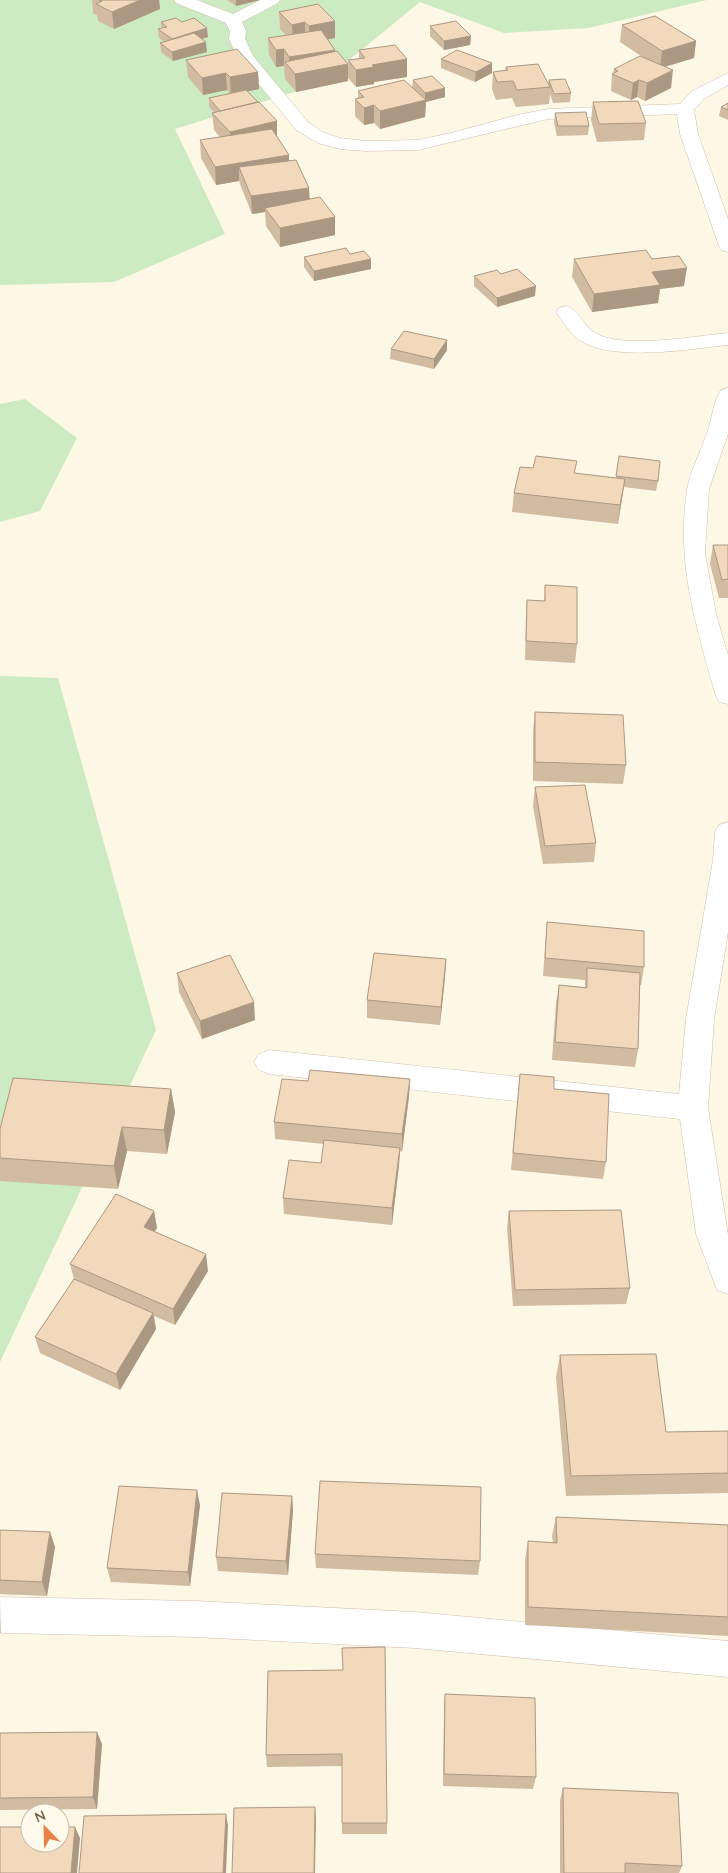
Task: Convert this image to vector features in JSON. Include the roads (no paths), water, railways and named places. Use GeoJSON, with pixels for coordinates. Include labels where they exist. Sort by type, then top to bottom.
{"type":"FeatureCollection","features":[{"type":"Feature","properties":{"kind":"street"},"geometry":{"type":"LineString","coordinates":[[182,0],[233,20],[238,31],[237,40],[245,57],[302,126],[311,134],[324,141],[358,146],[425,144],[526,117],[550,114],[685,109],[698,95],[728,78]]}},
{"type":"Feature","properties":{"kind":"street"},"geometry":{"type":"LineString","coordinates":[[233,20],[272,0]]}},
{"type":"Feature","properties":{"kind":"street"},"geometry":{"type":"LineString","coordinates":[[685,109],[689,134],[728,246]]}},
{"type":"Feature","properties":{"kind":"street"},"geometry":{"type":"LineString","coordinates":[[566,312],[588,337],[600,343],[620,347],[728,340]]}},
{"type":"Feature","properties":{"kind":"street"},"geometry":{"type":"LineString","coordinates":[[728,394],[722,421],[698,489],[694,553],[704,614],[728,696]]}},
{"type":"Feature","properties":{"kind":"street"},"geometry":{"type":"LineString","coordinates":[[728,832],[726,860],[700,1019],[692,1108],[712,1234],[728,1280]]}},
{"type":"Feature","properties":{"kind":"street"},"geometry":{"type":"LineString","coordinates":[[269,1062],[692,1108]]}},
{"type":"Feature","properties":{"kind":"street"},"geometry":{"type":"LineString","coordinates":[[1,1616],[194,1619],[415,1630],[728,1659]]}}]}
